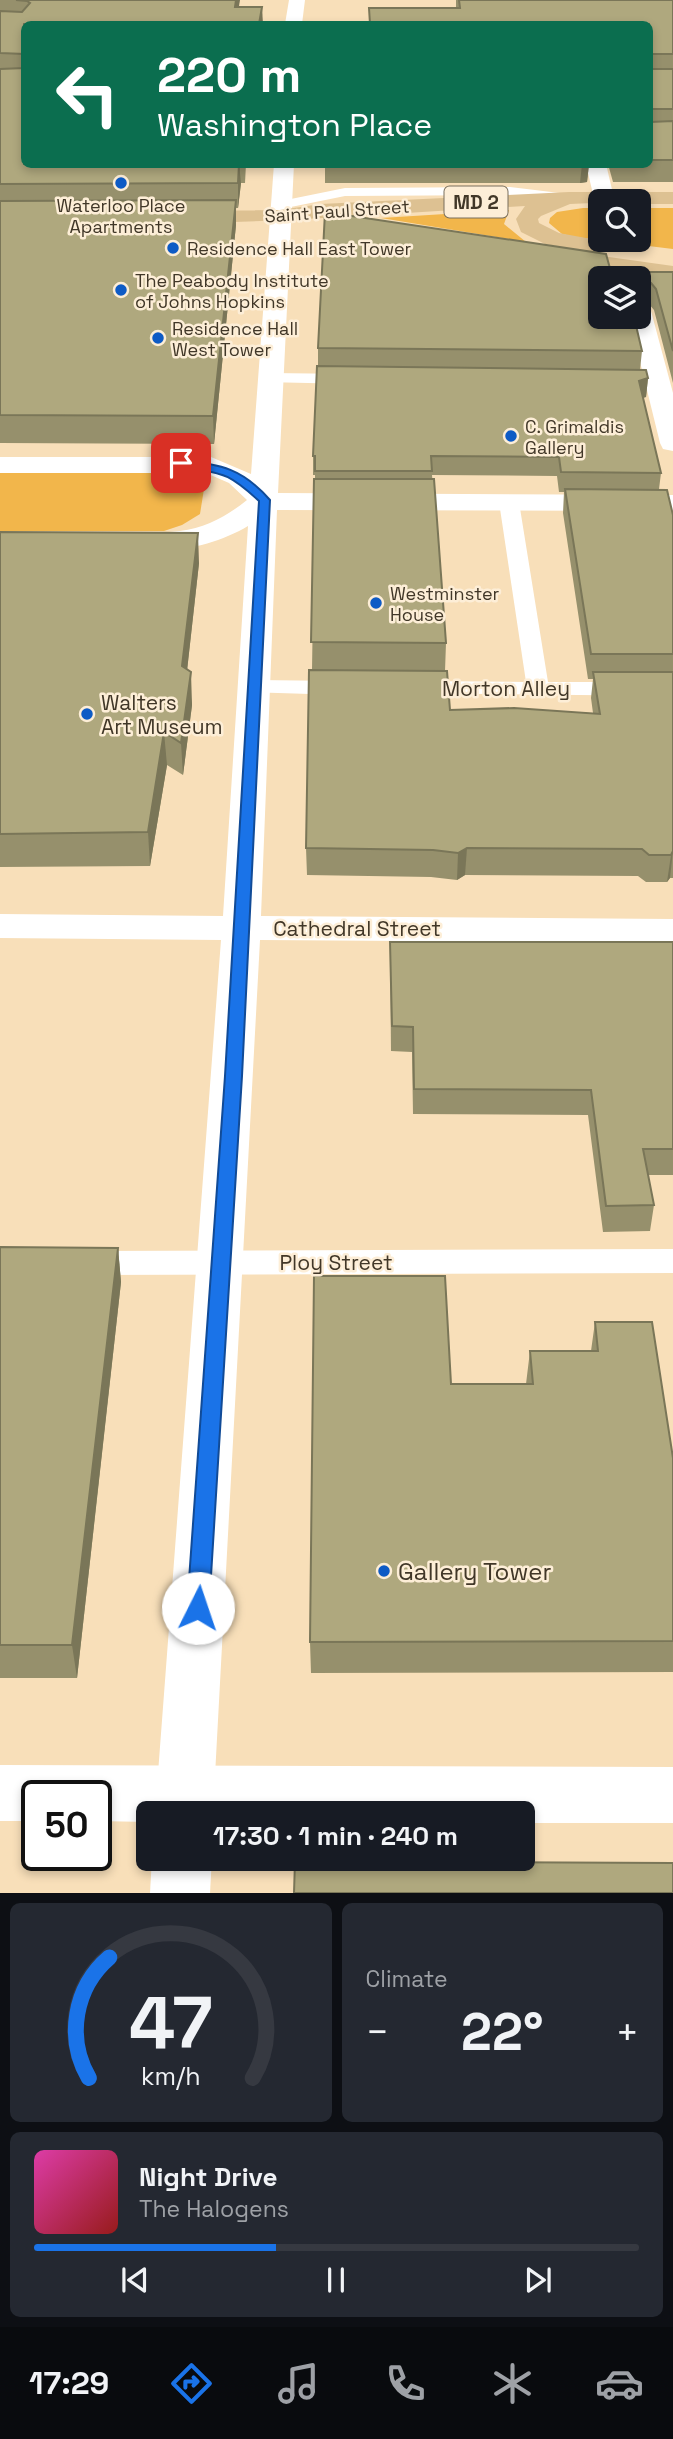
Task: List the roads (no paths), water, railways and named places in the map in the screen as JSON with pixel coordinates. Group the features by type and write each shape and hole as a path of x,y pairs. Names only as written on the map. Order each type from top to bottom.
{"main road":[{"path":"294,21 296,0"},
{"path":"185,1801 222,1262 284,168"},
{"path":"597,168 601,189"},
{"path":"569,198 533,211 527,219 529,227 552,239 673,255"},
{"name":"Saint Paul Street","path":"164,217 588,198"},
{"name":"Saint Paul Street","path":"651,198 673,198"},
{"path":"280,211 382,229"},
{"path":"532,253 595,266"},
{"path":"651,273 673,273"},
{"path":"641,329 647,381 673,443"},
{"path":"0,465 181,463 211,466 239,477 264,500 673,503"},
{"path":"116,541 188,541 204,537 244,518 264,500"},
{"name":"Cathedral Street","path":"0,926 673,931"},
{"path":"0,1793 136,1801"},
{"path":"368,1801 673,1796"},
{"path":"180,1893 181,1871"}],"lane":[{"path":"270,379 368,379"},
{"path":"509,502 538,689"},
{"path":"255,687 363,688"},
{"name":"Morton Alley","path":"390,688 673,689"},
{"name":"Ploy Street","path":"51,1263 673,1261"}],"place":[{"name":"Waterloo Place Apartments","path":"121,183"},
{"name":"Residence Hall East Tower","path":"173,248"},
{"name":"The Peabody Institute of Johns Hopkins","path":"121,290"},
{"name":"Residence Hall West Tower","path":"158,338"},
{"name":"C. Grimaldis Gallery","path":"511,436"},
{"name":"Westminster House","path":"376,603"},
{"name":"Walters Art Museum","path":"87,714"},
{"name":"Gallery Tower","path":"384,1571"}]}
